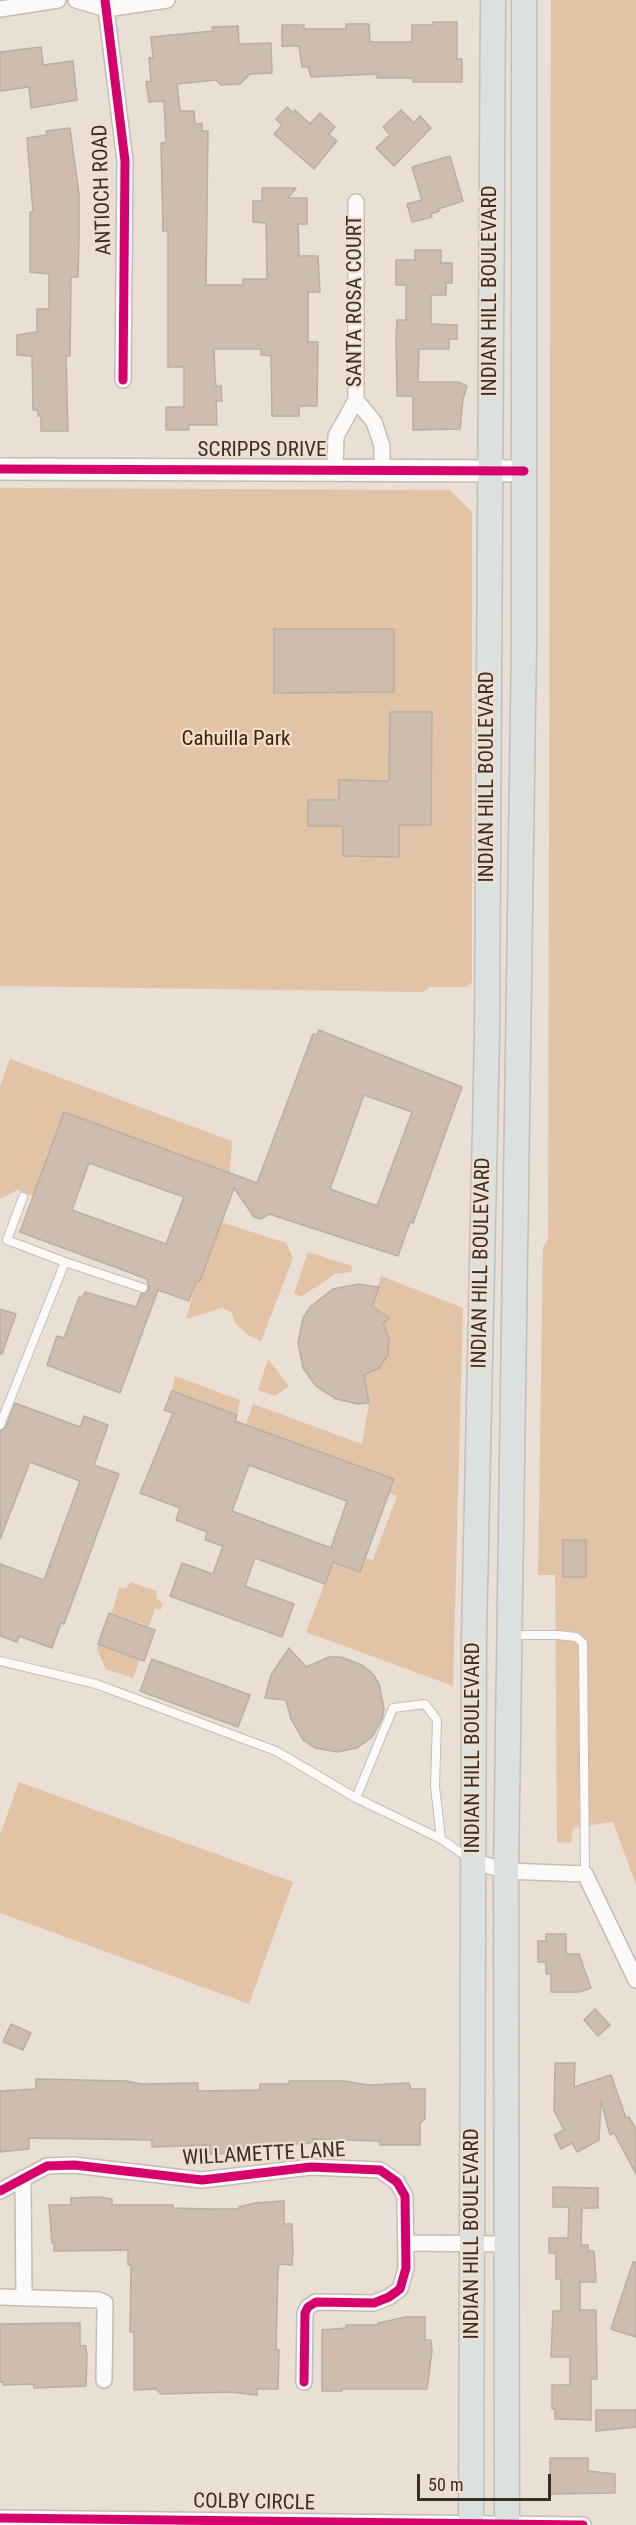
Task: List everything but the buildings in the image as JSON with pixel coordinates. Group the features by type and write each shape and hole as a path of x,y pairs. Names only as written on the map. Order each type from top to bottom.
{"main road":[{"name":"INDIAN HILL BOULEVARD","path":"471,2524 474,1636 488,1025 493,0"},
{"name":"INDIAN HILL BOULEVARD","path":"507,2524 506,1871 524,640 524,0"}],"street":[{"path":"0,9 58,0"},
{"path":"76,0 105,4 167,0"},
{"name":"ANTIOCH ROAD","path":"105,4 124,161 123,380"},
{"name":"SANTA ROSA COURT","path":"335,469 336,436 356,400 356,202"},
{"name":"SANTA ROSA COURT","path":"356,400 374,422 382,446 382,469"},
{"name":"SCRIPPS DRIVE","path":"0,469 524,471"},
{"path":"473,1861 506,1871 585,1874 636,1980"},
{"name":"WILLAMETTE LANE","path":"0,2191 47,2166 74,2165 202,2180 311,2167 343,2166 380,2170 397,2182 405,2196 406,2268 400,2289 388,2298 374,2302 316,2302 308,2307 305,2313 304,2382"},
{"path":"22,2178 24,2298"},
{"path":"407,2243 507,2244"},
{"path":"0,2297 99,2300 105,2303 104,2380"},
{"name":"COLBY CIRCLE","path":"0,2518 583,2525"}],"lane":[{"path":"23,1197 7,1240 143,1288"},
{"path":"0,1425 65,1262"},
{"path":"510,1635 558,1635 576,1637 583,1643 585,1874"},
{"path":"0,1661 96,1684 276,1751 356,1798 441,1839 473,1861"},
{"path":"356,1798 393,1708 425,1704 437,1720 435,1786 441,1839"}],"green space":[{"path":"551,0 636,0 636,1885 613,1822 573,1828 571,1843 557,1842 555,1575 538,1575 543,1247 548,1239"},
{"name":"Cahuilla Park","path":"0,488 450,490 472,512 472,982 467,987 430,987 423,992 0,986"},
{"path":"10,1059 232,1141 230,1173 64,1112 33,1196 17,1190 0,1199 0,1086"},
{"path":"221,1222 286,1243 293,1258 261,1341 248,1335 236,1324 231,1312 222,1308 186,1319 197,1280 200,1281"},
{"path":"308,1252 352,1266 351,1272 335,1274 301,1297 294,1293"},
{"path":"381,1276 463,1308 453,1686 306,1632 333,1562 360,1572 365,1558 373,1560 397,1496 389,1493 394,1479 246,1425 253,1404 362,1444 369,1403 363,1376 379,1368 388,1354 389,1338 383,1324 389,1318 372,1306"},
{"path":"268,1359 289,1386 275,1396 258,1390"},
{"path":"175,1376 240,1400 237,1415 172,1391"},
{"path":"130,1582 156,1591 157,1599 162,1603 161,1610 155,1608 149,1626 112,1613 119,1588 126,1588"},
{"path":"98,1644 140,1659 133,1678 106,1669 97,1650"},
{"path":"19,1782 293,1882 249,2004 0,1913 0,1835"}],"cycle path":[{"path":"105,0 125,161 123,380"},
{"path":"0,469 524,471"},
{"path":"0,2191 47,2166 74,2165 202,2180 311,2167 380,2170 397,2182 405,2196 406,2268 400,2289 389,2297 374,2303 316,2302 308,2307 305,2313 304,2382"},
{"path":"0,2518 583,2525"}]}
